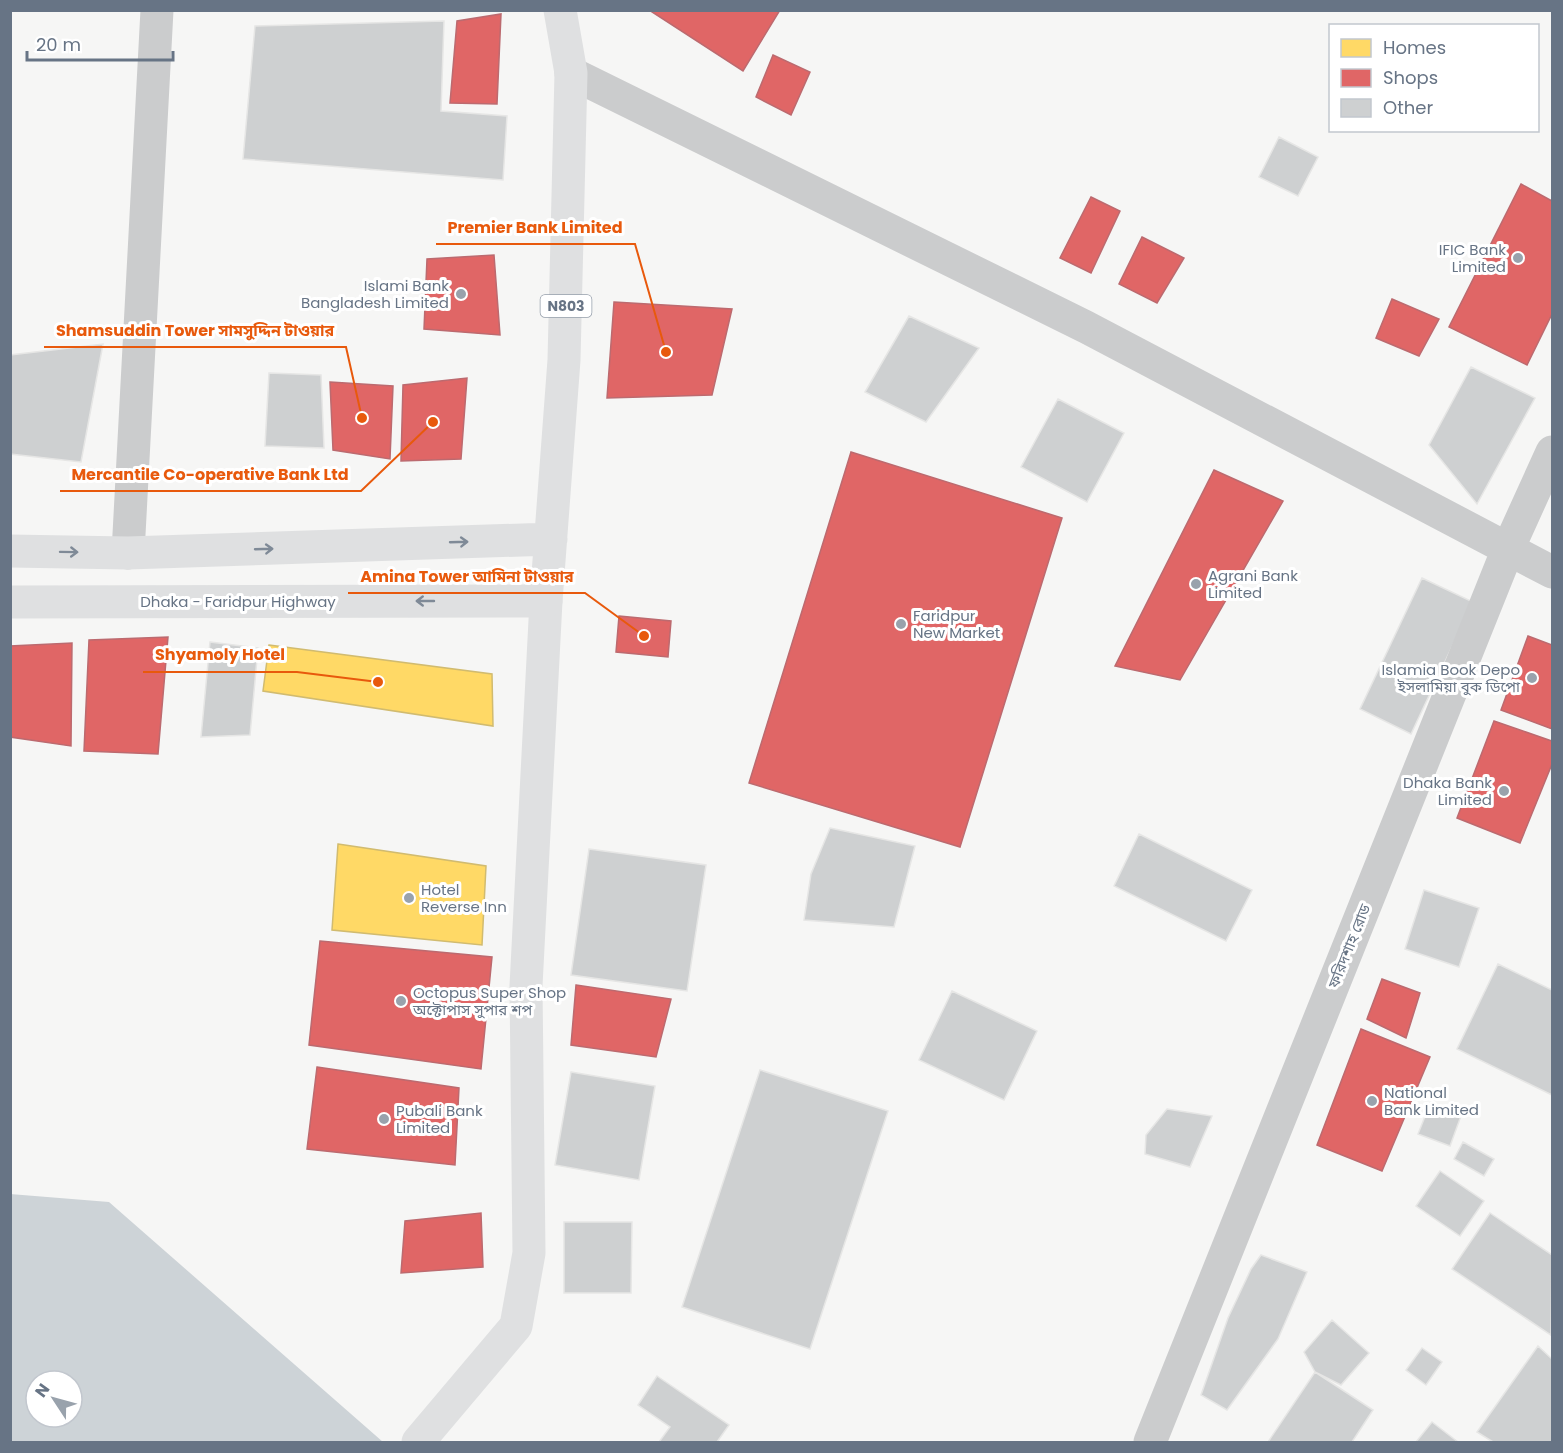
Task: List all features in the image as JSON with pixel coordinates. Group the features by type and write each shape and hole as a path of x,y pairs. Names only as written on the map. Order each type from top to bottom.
{"main road":[{"name":"N803","path":"546,601 564,360 571,73 560,10"},
{"path":"10,551 128,553 551,539"},
{"path":"418,1443 516,1326 529,1253 526,986 546,601"},
{"name":"Dhaka - Faridpur Highway","path":"10,602 546,601"}],"street":[{"path":"128,553 157,10"},
{"path":"571,73 1086,327 1552,572"},
{"name":"ফরিদশাহ রোড","path":"1150,1443 1508,549 1552,452"}],"shaded area":[{"path":"10,1194 109,1202 383,1442 11,1442"}],"building: Homes":[{"path":"269,645 492,674 493,726 263,691"},
{"name":"Hotel Reverse Inn","path":"338,844 486,866 482,945 332,930"}],"building: Shops":[{"path":"649,10 780,10 743,71"},
{"path":"501,14 497,104 450,103 457,21"},
{"path":"773,55 810,72 791,115 756,97"},
{"name":"IFIC Bank Limited","path":"1521,184 1552,201 1552,314 1527,365 1449,327"},
{"path":"1091,197 1120,211 1091,273 1060,258"},
{"path":"1142,237 1184,258 1157,303 1119,284"},
{"name":"Islami Bank Bangladesh Limited","path":"494,255 500,335 424,329 427,259"},
{"path":"1392,299 1439,319 1419,356 1376,338"},
{"path":"614,302 732,309 712,395 607,398"},
{"path":"467,378 461,459 401,461 403,385"},
{"path":"330,382 393,386 390,459 333,450"},
{"path":"851,452 1062,518 960,847 749,783"},
{"name":"Agrani Bank Limited","path":"1214,470 1283,501 1180,680 1115,666"},
{"path":"619,616 671,621 668,657 616,652"},
{"name":"Islamia Book Depo ইসলামিয়া বুক ডিপো","path":"1528,636 1552,645 1552,729 1501,710"},
{"path":"168,637 158,754 84,751 89,640"},
{"path":"72,643 71,746 10,737 10,646"},
{"name":"Dhaka Bank Limited","path":"1494,721 1552,741 1552,764 1520,843 1457,818"},
{"name":"Octopus Super Shop অক্টোপাস সুপার শপ","path":"320,941 492,957 481,1069 309,1045"},
{"path":"1382,979 1420,993 1406,1038 1367,1019"},
{"path":"576,985 671,999 656,1057 571,1045"},
{"name":"National Bank Limited","path":"1361,1029 1430,1057 1382,1171 1317,1145"},
{"name":"Pubali Bank Limited","path":"317,1067 459,1088 455,1165 307,1149"},
{"path":"481,1213 483,1267 401,1273 405,1221"}],"building: Other":[{"path":"444,21 441,111 507,116 503,180 243,159 255,26"},
{"path":"1279,137 1318,157 1298,196 1259,177"},
{"path":"909,316 979,348 926,422 865,392"},
{"path":"103,344 81,462 10,454 10,355"},
{"path":"1471,367 1535,398 1477,504 1429,445"},
{"path":"269,373 321,375 324,448 265,446"},
{"path":"1058,399 1124,433 1087,502 1021,467"},
{"path":"1422,578 1473,602 1411,734 1360,709"},
{"path":"210,642 258,648 250,735 201,737"},
{"path":"830,828 915,846 894,927 804,920 811,874"},
{"path":"1139,834 1252,890 1226,941 1114,886"},
{"path":"589,849 706,865 687,991 571,975"},
{"path":"1424,890 1479,908 1459,967 1405,949"},
{"path":"1498,964 1552,990 1552,1095 1457,1049"},
{"path":"952,991 1037,1031 1004,1100 919,1060"},
{"path":"760,1070 888,1111 810,1349 682,1307"},
{"path":"571,1072 655,1086 639,1180 555,1165"},
{"path":"1430,1104 1461,1116 1450,1146 1418,1134"},
{"path":"1167,1109 1212,1116 1190,1167 1145,1154 1146,1135"},
{"path":"1463,1142 1494,1159 1484,1176 1454,1159"},
{"path":"1440,1171 1484,1201 1460,1236 1416,1206"},
{"path":"1490,1213 1552,1255 1551,1335 1452,1269"},
{"path":"564,1222 632,1222 631,1293 564,1293"},
{"path":"1261,1255 1307,1272 1278,1339 1227,1410 1201,1395 1228,1318 1251,1269"},
{"path":"1332,1320 1369,1353 1341,1385 1315,1372 1304,1352"},
{"path":"1538,1346 1552,1359 1552,1442 1493,1442 1477,1432"},
{"path":"1422,1348 1442,1362 1426,1385 1406,1370"},
{"path":"1315,1372 1373,1410 1352,1442 1268,1442"},
{"path":"657,1376 729,1425 717,1442 659,1442 670,1427 638,1405"},
{"path":"1432,1422 1458,1442 1416,1442"}],"place":[{"name":"IFIC Bank Limited","path":"1518,258"},
{"name":"Islami Bank Bangladesh Limited","path":"461,294"},
{"name":"Premier Bank Limited","path":"666,352"},
{"name":"Shamsuddin Tower সামসুদ্দিন টাওয়ার","path":"362,418"},
{"name":"Mercantile Co-operative Bank Ltd","path":"433,422"},
{"name":"Agrani Bank Limited","path":"1196,584"},
{"name":"Faridpur New Market","path":"901,624"},
{"name":"Amina Tower আমিনা টাওয়ার","path":"644,636"},
{"name":"Islamia Book Depo ইসলামিয়া বুক ডিপো","path":"1532,678"},
{"name":"Shyamoly Hotel","path":"378,682"},
{"name":"Dhaka Bank Limited","path":"1504,791"},
{"name":"Hotel Reverse Inn","path":"409,898"},
{"name":"Octopus Super Shop অক্টোপাস সুপার শপ","path":"401,1001"},
{"name":"National Bank Limited","path":"1372,1101"},
{"name":"Pubali Bank Limited","path":"384,1119"}]}
